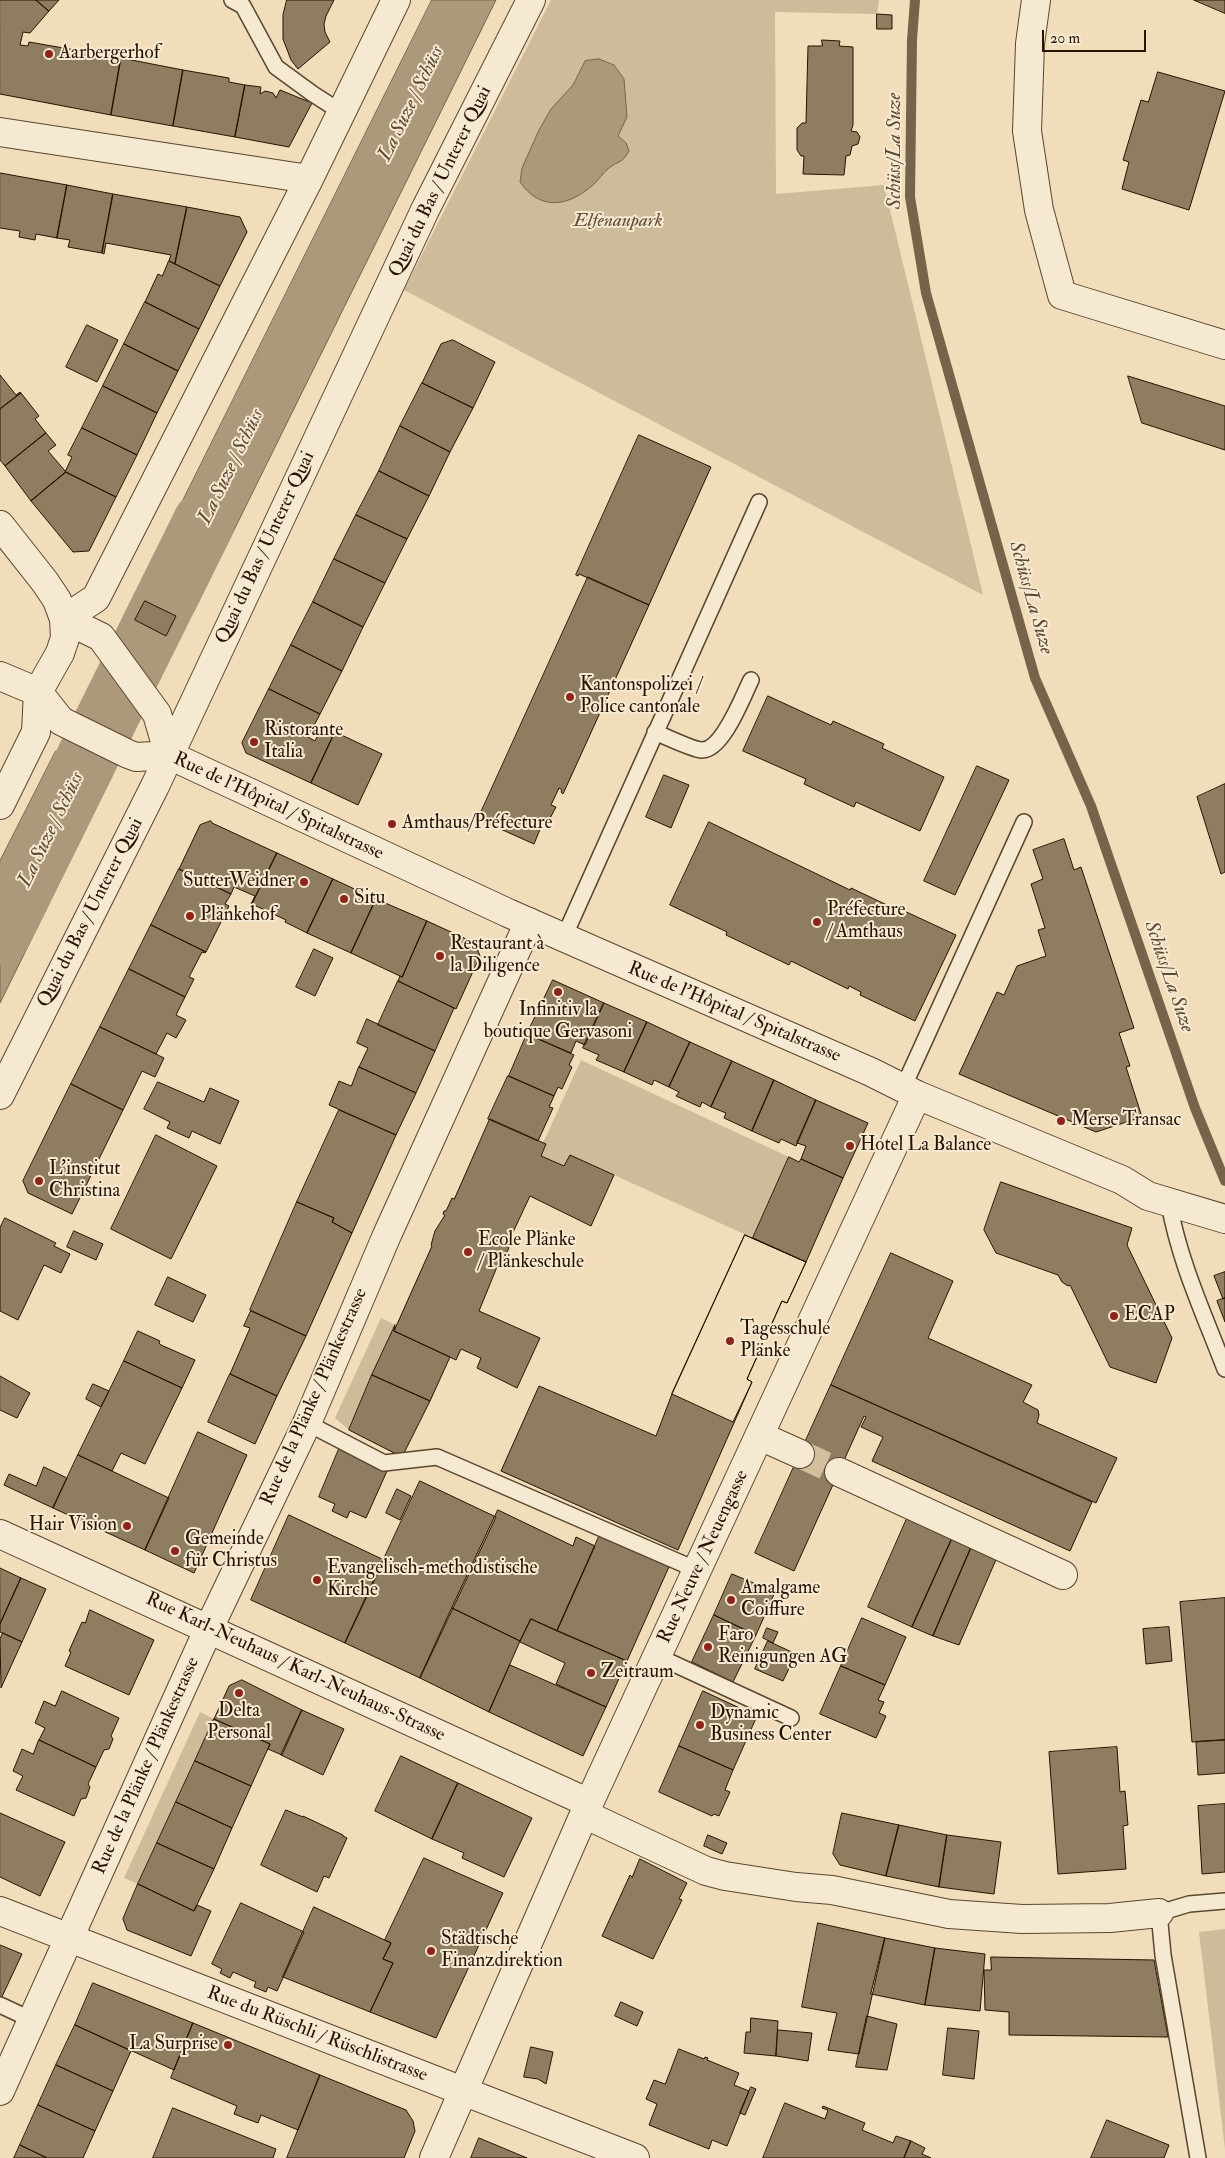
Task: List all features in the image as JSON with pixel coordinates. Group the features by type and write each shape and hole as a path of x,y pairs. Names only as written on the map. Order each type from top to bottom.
{"street":[{"path":"64,619 96,598 309,179 396,0"},
{"name":"Quai du Bas / Unterer Quai","path":"0,1095 169,755 425,210 531,0"},
{"path":"1036,0 1030,44 1027,131 1039,210 1062,295 1225,345"},
{"path":"0,132 309,179"},
{"path":"0,525 57,600 64,619 65,638 60,653 38,692 36,732 0,805"},
{"path":"64,619 101,637 157,714 169,755"},
{"name":"Rue de l'Hôpital / Spitalstrasse","path":"0,676 38,692 66,725 128,754 136,757 169,755 529,922 910,1092 1122,1180 1148,1196 1212,1215"},
{"name":"Rue de la Plänke / Plänkestrasse","path":"0,2091 209,1628 307,1423 387,1235 529,922"},
{"name":"Rue Neuve / Neuengasse","path":"434,2158 587,1809 760,1436 910,1092"},
{"path":"760,1436 800,1454"},
{"path":"839,1472 1063,1575"},
{"name":"Rue Karl-Neuhaus / Karl-Neuhaus-Strasse","path":"0,1534 209,1628 587,1809 706,1872 796,1887 832,1890 949,1914 1032,1919 1110,1918 1159,1913"},
{"name":"Rue du Rüschli / Rüschlistrasse","path":"0,1911 635,2158"}],"lane":[{"path":"232,0 243,6 276,67 341,112"},
{"path":"564,937 759,502"},
{"path":"655,732 702,750 715,746 752,680"},
{"path":"910,1092 1024,822"},
{"path":"1169,1203 1183,1262 1225,1369"},
{"path":"307,1423 384,1462 437,1457 698,1570"},
{"path":"657,1656 791,1718"},
{"name":"Rue Karl-Neuhaus / Karl-Neuhaus-Strasse","path":"1159,1913 1189,1904 1225,1901"},
{"path":"1159,1913 1162,1955 1198,2158"},
{"path":"0,2005 32,2020"}],"green space":[{"name":"Elfenaupark","path":"551,0 879,0 877,14 775,12 776,194 884,185 983,595 404,290"},
{"path":"581,1060 789,1157 753,1238 570,1155 564,1166 541,1156 546,1145 543,1143"},
{"path":"381,1318 395,1325 349,1430 335,1418"},
{"path":"200,1712 214,1719 138,1884 124,1878"},
{"path":"1225,1929 1225,2149 1199,1932"}],"water":[{"path":"432,0 496,0 193,613 140,587"},
{"path":"599,59 614,65 624,79 627,117 618,136 626,143 629,151 622,160 607,170 593,185 574,198 555,203 536,198 520,182 522,168 539,130 551,109 573,85 585,61"},
{"path":"56,751 112,776 0,1003 0,861"}],"pier":[{"path":"137,585 195,614 192,615 138,589"},
{"path":"57,749 113,774 114,777 54,750"}],"building":[{"name":"Aarbergerhof","path":"0,0 36,0 49,11 30,33 23,32 20,45 28,46 29,42 121,58 111,115 0,94"},
{"path":"36,0 59,0 49,11"},
{"path":"287,0 334,0 324,24 325,32 330,42 298,69 291,60 283,39 283,15"},
{"path":"1194,0 1225,0 1225,13"},
{"path":"877,14 892,15 892,29 877,29"},
{"path":"822,40 840,41 839,46 853,47 853,125 851,131 857,132 860,137 858,144 852,146 850,155 846,156 844,175 803,174 804,156 801,156 797,150 797,128 802,123 806,123 808,46 822,46"},
{"path":"121,58 183,70 173,126 111,115"},
{"path":"183,70 229,78 229,82 245,85 235,137 173,126"},
{"path":"1158,72 1225,91 1189,210 1122,189 1129,162 1123,160 1141,100 1148,102"},
{"path":"245,85 261,87 260,94 265,91 273,93 276,98 280,90 312,103 289,147 235,137"},
{"path":"0,173 67,185 57,238 36,234 35,240 19,237 20,231 0,228"},
{"path":"67,185 113,194 102,253 68,247 70,240 57,238"},
{"path":"113,194 187,207 175,264 169,261 171,255 106,243 104,254 102,253"},
{"path":"187,207 240,217 247,232 220,286 175,264"},
{"path":"169,261 220,286 199,329 145,302 158,274 162,276"},
{"path":"145,302 199,329 178,371 124,344"},
{"path":"87,325 118,340 97,382 66,367"},
{"path":"453,340 495,362 473,408 422,383 441,344"},
{"path":"124,344 178,371 157,413 103,386"},
{"path":"0,375 16,395 21,393 0,409"},
{"path":"1128,376 1225,406 1225,450 1142,423"},
{"path":"422,383 473,408 450,452 400,426"},
{"path":"103,386 157,413 137,455 82,428"},
{"path":"21,393 39,416 35,419 46,433 5,466 0,460 0,409"},
{"path":"400,426 450,452 429,496 379,471"},
{"path":"82,428 137,455 116,497 65,472 72,457 68,455"},
{"path":"46,433 56,445 48,451 66,472 31,501 5,466"},
{"path":"639,435 711,467 649,605 579,574 578,576 576,575"},
{"path":"379,471 429,496 407,539 356,515"},
{"path":"66,472 116,497 89,551 73,552 31,501"},
{"path":"356,515 407,539 385,583 334,559"},
{"path":"334,559 385,583 363,627 313,602"},
{"name":"Kantonspolizei / Police cantonale","path":"588,577 649,605 563,794 559,788 551,805 556,807 547,824 543,822 534,844 478,819"},
{"path":"145,601 176,616 166,636 135,620"},
{"path":"313,602 363,627 342,671 291,645"},
{"path":"291,645 342,671 320,714 269,689"},
{"path":"269,689 320,714 308,737 315,741 320,731 325,727 335,732 311,783 246,753 242,743"},
{"path":"768,696 831,725 833,721 884,744 882,748 944,777 920,831 856,802 854,807 804,784 806,779 743,751"},
{"path":"335,732 382,754 358,805 311,783"},
{"path":"977,766 1009,780 955,895 924,881"},
{"path":"664,775 689,785 671,828 646,817"},
{"path":"1225,784 1225,872 1221,874 1197,797"},
{"path":"211,821 277,853 252,904 255,896 234,887 231,894 179,869 200,825"},
{"name":"Préfecture / Amthaus","path":"709,822 850,890 851,888 887,905 886,907 898,912 900,909 956,935 915,1021 860,995 861,992 849,986 848,989 791,961 789,965 726,935 727,932 670,905"},
{"path":"1064,839 1074,870 1081,867 1134,1028 1119,1033 1130,1066 1126,1067 1142,1117 1096,1132 959,1074 997,992 1004,995 1017,966 1046,956 1038,930 1045,928 1031,884 1043,879 1033,850"},
{"path":"277,853 333,879 307,933 285,922 286,920 252,904"},
{"name":"Plänkehof","path":"179,869 231,894 225,904 229,906 206,952 151,925"},
{"path":"333,879 376,899 351,953 307,933"},
{"path":"376,899 427,921 402,977 351,953"},
{"path":"427,921 475,943 480,956 456,1009 398,981 400,976 402,977"},
{"path":"151,925 206,952 202,952 189,977 194,979 185,997 129,969"},
{"path":"314,949 333,958 315,996 296,987"},
{"path":"129,969 185,997 176,1015 186,1020 176,1038 167,1033 156,1054 100,1027"},
{"path":"553,980 604,1003 585,1045 576,1041 571,1053 527,1034"},
{"path":"398,981 454,1008 435,1051 378,1025"},
{"path":"604,1003 647,1022 624,1072 596,1060 599,1055 583,1048"},
{"path":"367,1019 435,1051 416,1093 359,1067 368,1048 357,1043"},
{"path":"647,1022 690,1042 669,1087 654,1080 652,1085 624,1072"},
{"path":"100,1027 164,1058 155,1077 142,1071 123,1110 71,1084"},
{"path":"527,1034 574,1055 569,1065 572,1067 562,1089 558,1087 554,1096 509,1076"},
{"path":"690,1042 732,1061 711,1107 702,1102 700,1107 676,1096 679,1092 669,1087"},
{"path":"732,1061 774,1080 752,1131 724,1118 726,1113 711,1107"},
{"path":"359,1067 416,1093 396,1135 329,1105 339,1081 351,1086"},
{"path":"508,1076 554,1096 549,1107 553,1108 538,1141 488,1119"},
{"path":"774,1080 816,1100 796,1146 781,1139 779,1143 752,1131"},
{"path":"158,1082 204,1102 210,1088 239,1101 220,1144 192,1131 189,1138 167,1128 170,1122 144,1109"},
{"path":"71,1084 123,1110 72,1214 28,1193 23,1181"},
{"path":"816,1100 868,1123 843,1178 801,1159 806,1146 797,1143"},
{"path":"339,1110 396,1135 352,1233 332,1222 334,1218 297,1202"},
{"name":"Ecole Plänke / Plänkeschule","path":"490,1119 546,1144 541,1156 564,1166 570,1155 614,1175 591,1226 530,1196 507,1245 509,1248 505,1256 501,1262 498,1260 499,1262 479,1311 540,1338 517,1388 477,1368 481,1358 461,1349 456,1360 394,1331 432,1246 435,1231 445,1215 443,1214 444,1211 446,1211 452,1198 454,1199"},
{"path":"156,1135 217,1166 171,1259 111,1229"},
{"path":"789,1157 799,1162 801,1159 843,1178 806,1262 753,1238"},
{"path":"1001,1182 1132,1228 1127,1245 1172,1338 1156,1383 1110,1367 1070,1285 1068,1286 1062,1282 1058,1275 996,1253 984,1230"},
{"path":"297,1202 334,1218 332,1222 352,1233 306,1336 250,1310"},
{"path":"5,1218 56,1243 54,1246 70,1254 61,1273 44,1265 18,1320 0,1311 0,1228"},
{"path":"74,1231 103,1244 96,1260 67,1247"},
{"path":"745,1235 806,1262 787,1303 782,1301 747,1379 752,1382 678,1550 501,1471 539,1386 656,1436 672,1394"},
{"name":"Tagesschule Plänke","path":"745,1235 806,1262 787,1303 782,1301 747,1379 752,1382 733,1422 672,1394"},
{"path":"891,1253 953,1281 928,1338 1032,1385 1023,1402 1038,1410 1037,1423 1117,1458 1096,1503 831,1385"},
{"path":"1225,1272 1225,1298 1223,1299 1214,1276"},
{"path":"168,1277 206,1295 193,1322 155,1305"},
{"path":"1225,1298 1225,1322 1217,1301"},
{"path":"251,1311 306,1336 277,1396 230,1374 250,1328 244,1326"},
{"path":"395,1325 394,1331 450,1357 430,1401 372,1375"},
{"path":"138,1331 160,1341 161,1345 195,1360 182,1388 124,1361"},
{"path":"124,1361 182,1388 145,1464 121,1453 112,1471 78,1455"},
{"path":"230,1374 277,1396 255,1444 208,1422"},
{"path":"372,1375 430,1401 402,1457 349,1430"},
{"path":"0,1376 30,1393 17,1418 0,1410"},
{"path":"93,1384 109,1391 101,1407 86,1399"},
{"path":"831,1385 1092,1502 1070,1551 872,1461 883,1437 861,1427 866,1417 864,1416 794,1571 755,1553"},
{"path":"198,1432 247,1455 194,1573 145,1550"},
{"path":"339,1449 387,1471 366,1518 350,1511 347,1518 332,1511 335,1504 319,1497"},
{"path":"78,1455 169,1498 145,1550 53,1508"},
{"path":"44,1467 67,1478 53,1508 4,1485 9,1474 36,1486"},
{"path":"420,1481 496,1517 420,1678 345,1643"},
{"path":"397,1489 411,1496 400,1520 386,1513"},
{"path":"498,1510 573,1546 576,1537 595,1546 557,1631 531,1619 520,1641 452,1608"},
{"path":"909,1514 954,1534 912,1627 868,1607"},
{"name":"Evangelisch-methodistische Kirche","path":"289,1515 384,1560 345,1643 251,1600"},
{"path":"602,1530 672,1560 627,1661 557,1631"},
{"path":"954,1534 973,1543 933,1636 912,1627"},
{"path":"973,1543 998,1555 959,1645 933,1636"},
{"path":"0,1568 21,1578 0,1624"},
{"path":"732,1574 775,1592 756,1635 714,1615"},
{"path":"21,1578 46,1589 22,1642 0,1632 0,1624"},
{"path":"1225,1598 1225,1740 1192,1742 1180,1602"},
{"path":"452,1608 520,1641 489,1712 420,1678"},
{"path":"90,1610 154,1640 129,1695 65,1666 71,1652 69,1651 82,1622 85,1623"},
{"path":"714,1615 756,1635 733,1682 692,1662"},
{"path":"862,1618 906,1637 885,1685 841,1666"},
{"name":"Zeitraum","path":"531,1619 627,1661 606,1707 556,1684 565,1663 520,1642"},
{"path":"1169,1627 1172,1661 1146,1664 1143,1629"},
{"path":"767,1628 778,1632 773,1643 763,1638"},
{"path":"3,1633 22,1642 1,1688 0,1639"},
{"path":"768,1641 796,1654 783,1681 755,1669"},
{"path":"510,1665 606,1707 583,1756 489,1712"},
{"path":"841,1666 885,1685 878,1700 884,1702 879,1713 886,1716 876,1738 820,1714"},
{"path":"242,1680 302,1710 282,1755 268,1749 270,1744 214,1719 229,1686"},
{"path":"62,1691 119,1718 111,1736 113,1739 109,1749 104,1750 96,1767 39,1740 45,1728 35,1723 44,1701 55,1706"},
{"path":"703,1691 757,1716 733,1770 679,1746"},
{"path":"302,1710 344,1729 323,1775 281,1755"},
{"path":"214,1719 270,1744 251,1786 195,1761"},
{"path":"39,1740 96,1767 88,1784 90,1787 86,1798 81,1799 74,1816 16,1790 23,1776 13,1771 22,1749 33,1754"},
{"path":"1225,1740 1225,1773 1198,1775 1196,1742"},
{"path":"679,1746 733,1770 725,1790 730,1792 719,1816 714,1814 712,1816 659,1792"},
{"path":"1117,1747 1120,1792 1125,1791 1128,1825 1123,1826 1126,1869 1058,1874 1049,1752"},
{"path":"401,1756 458,1783 432,1839 375,1811"},
{"path":"195,1761 251,1786 232,1828 176,1802"},
{"path":"458,1783 532,1818 504,1877 462,1858 464,1853 432,1839"},
{"path":"176,1802 232,1828 214,1869 157,1843"},
{"path":"1225,1804 1225,1872 1202,1874 1198,1806"},
{"path":"286,1810 303,1816 347,1838 329,1878 324,1876 317,1892 261,1865"},
{"path":"0,1813 65,1842 40,1896 0,1877"},
{"path":"842,1813 899,1825 886,1876 840,1865 833,1854"},
{"path":"899,1825 947,1835 939,1887 886,1876"},
{"path":"708,1835 727,1843 722,1854 704,1846"},
{"path":"947,1835 1001,1842 994,1894 939,1887"},
{"path":"157,1843 214,1869 194,1911 138,1884"},
{"name":"Städtische Finanzdirektion","path":"424,1858 503,1893 436,2038 370,2012 393,1963 383,1959 391,1943 385,1940"},
{"path":"640,1859 687,1883 679,1899 682,1900 653,1959 602,1936 630,1875 632,1877"},
{"path":"138,1884 194,1911 197,1905 211,1911 191,1956 127,1930 123,1919"},
{"path":"241,1903 304,1932 277,1991 268,1987 266,1992 254,1987 256,1982 233,1972 230,1978 220,1973 222,1969 212,1964"},
{"path":"314,1907 391,1943 383,1959 393,1963 370,2012 283,1977"},
{"path":"818,1923 885,1938 859,2054 828,2050 837,2013 802,2007"},
{"path":"885,1938 935,1948 925,2005 871,1994"},
{"path":"0,1945 22,1954 0,2001"},
{"path":"935,1948 985,1954 980,2011 925,2005"},
{"path":"991,1957 1154,1960 1168,2037 1009,2035 1009,2012 985,2010 984,1970 991,1970"},
{"path":"93,1983 193,2023 174,2070 75,2025"},
{"path":"621,2002 643,2012 637,2026 615,2016"},
{"path":"867,2016 897,2024 887,2070 856,2067"},
{"path":"751,2018 778,2021 776,2056 744,2053 746,2032 750,2032"},
{"path":"193,2023 320,2075 298,2130 261,2115 258,2123 234,2114 237,2106 171,2078"},
{"path":"75,2025 131,2051 113,2091 56,2065"},
{"path":"948,2028 979,2031 974,2079 943,2075"},
{"path":"778,2030 812,2033 808,2061 776,2056"},
{"path":"531,2047 553,2052 546,2084 538,2079 524,2077"},
{"path":"679,2049 704,2059 705,2057 708,2058 707,2060 739,2073 734,2085 749,2091 727,2146 712,2140 709,2149 649,2125 657,2104 646,2099 654,2080 665,2084"},
{"path":"56,2065 113,2091 95,2131 38,2105"},
{"path":"320,2075 406,2110 413,2121 415,2131 404,2158 287,2158"},
{"path":"751,2087 756,2089 745,2115 740,2113"},
{"path":"785,2103 825,2119 828,2110 822,2108 823,2106 865,2123 862,2130 893,2143 896,2136 911,2141 904,2158 763,2158"},
{"path":"38,2105 95,2131 83,2158 47,2158 20,2145"},
{"path":"173,2108 276,2149 273,2158 153,2158"},
{"path":"1107,2120 1169,2145 1164,2158 1091,2158"},
{"path":"479,2138 527,2158 471,2158"},
{"path":"911,2141 925,2148 922,2154 931,2158 904,2158"},
{"path":"20,2145 47,2158 14,2158"}],"waterway":[{"name":"Schüss/La Suze","path":"915,0 912,40 910,197 926,293 1035,678 1091,806 1195,1108 1225,1181"},
{"name":"La Suze / Schüss","path":"0,934 204,522"}],"tunnel":[{"path":"800,1454 839,1472"}],"place":[{"name":"Aarbergerhof","path":"49,54"},
{"name":"Kantonspolizei / Police cantonale","path":"570,697"},
{"name":"Ristorante Italia","path":"254,742"},
{"name":"Amthaus/Préfecture","path":"392,824"},
{"name":"SutterWeidner","path":"304,882"},
{"name":"Situ","path":"344,899"},
{"name":"Plänkehof","path":"190,916"},
{"name":"Préfecture / Amthaus","path":"817,922"},
{"name":"Restaurant à la Diligence","path":"440,956"},
{"name":"Infinitiv la boutique Gervasoni","path":"558,992"},
{"name":"Merse Transac","path":"1061,1121"},
{"name":"Hotel La Balance","path":"850,1146"},
{"name":"L'institut Christina","path":"39,1181"},
{"name":"Ecole Plänke / Plänkeschule","path":"468,1252"},
{"name":"ECAP","path":"1114,1316"},
{"name":"Tagesschule Plänke","path":"730,1341"},
{"name":"Hair Vision","path":"127,1526"},
{"name":"Gemeinde für Christus","path":"175,1551"},
{"name":"Evangelisch-methodistische Kirche","path":"317,1580"},
{"name":"Amalgame Coiffure","path":"731,1600"},
{"name":"Faro Reinigungen AG","path":"708,1647"},
{"name":"Zeitraum","path":"591,1673"},
{"name":"Delta Personal","path":"239,1693"},
{"name":"Dynamic Business Center","path":"700,1725"},
{"name":"Städtische Finanzdirektion","path":"431,1951"},
{"name":"La Surprise","path":"228,2045"}]}
